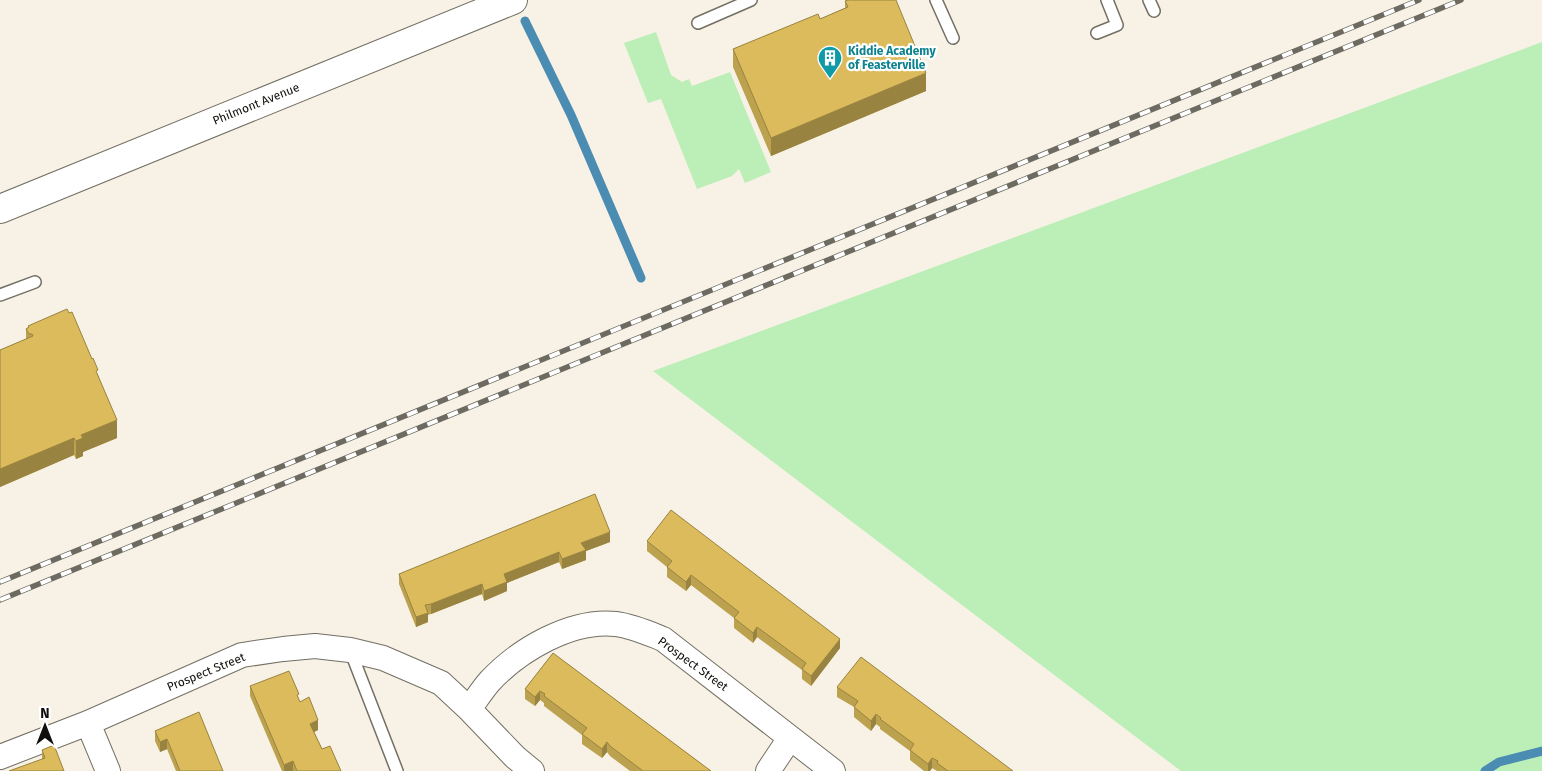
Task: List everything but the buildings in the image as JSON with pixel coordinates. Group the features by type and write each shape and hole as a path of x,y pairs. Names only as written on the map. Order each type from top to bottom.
{"main road":[{"name":"Philmont Avenue","path":"0,209 513,0"}],"street":[{"name":"Prospect Street","path":"469,709 490,681 534,646 554,635 575,628 596,624 616,624 663,639 833,771"},
{"name":"Prospect Street","path":"0,757 88,723 242,655 315,646 350,650 383,658 441,683 515,757 532,771"},
{"path":"88,723 108,771"},
{"path":"768,771 790,738"}],"lane":[{"path":"698,23 751,0"},
{"path":"936,0 953,38"},
{"path":"1097,33 1116,25 1106,0"},
{"path":"0,295 35,282"},
{"path":"350,650 397,771"}],"green space":[{"path":"656,32 671,75 682,82 689,79 692,86 730,72 771,172 745,183 739,169 732,176 697,189 661,99 648,103 624,43"},
{"path":"1542,42 1542,771 1181,771 653,371"}],"waterway":[{"path":"525,21 571,115 641,278"},
{"path":"1485,771 1499,762 1542,751"}],"railway":[{"path":"0,582 1419,0"},
{"path":"0,600 1461,0"}],"place":[{"name":"Kiddie Academy of Feasterville","path":"830,79"}]}
